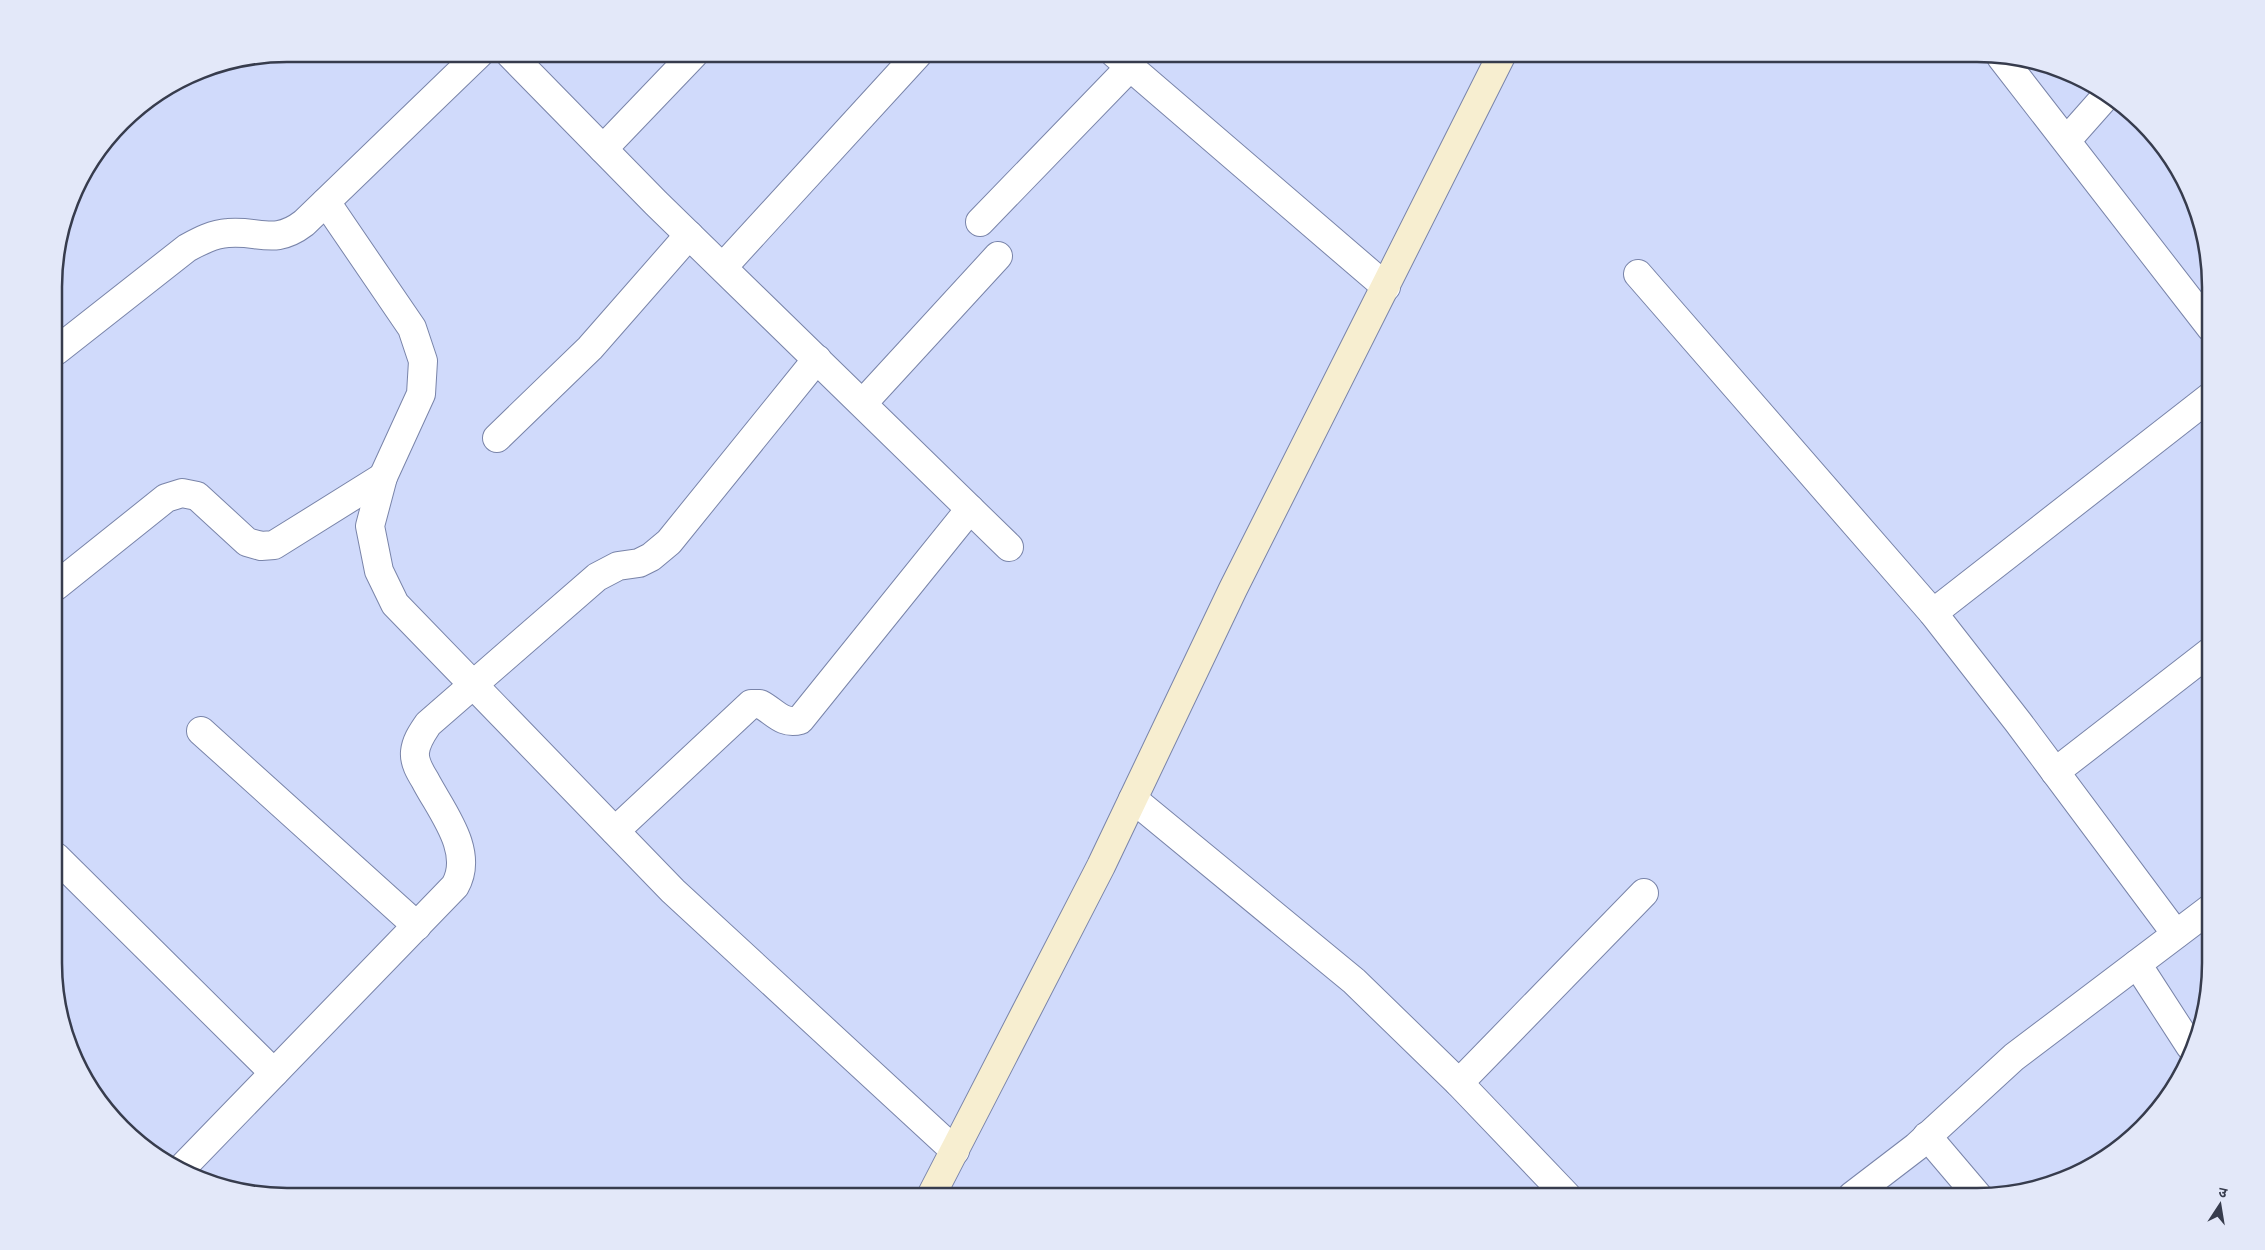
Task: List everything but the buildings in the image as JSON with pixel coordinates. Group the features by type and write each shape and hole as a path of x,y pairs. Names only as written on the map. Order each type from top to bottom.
{"street":[{"path":"62,346 193,245 205,238 228,233 278,236 291,232 326,202 471,62"},
{"path":"518,62 689,234 1009,547"},
{"path":"603,149 686,62"},
{"path":"723,267 911,62"},
{"path":"980,222 1121,62"},
{"path":"1123,62 1386,287"},
{"path":"935,1188 1133,799 1233,589 1498,62"},
{"path":"2007,64 2202,308"},
{"path":"2067,140 2103,100"},
{"path":"326,202 412,328 423,361 421,394 382,477 370,526 371,542 379,571 395,604 673,891 955,1150"},
{"path":"497,438 590,348 689,234"},
{"path":"863,403 998,256"},
{"path":"1638,274 1933,613 2176,934"},
{"path":"187,1163 456,886 462,874 462,856 455,835 417,766 415,753 418,738 428,724 474,686 597,577 618,566 639,563 651,557 669,542 817,359"},
{"path":"1933,613 2202,403"},
{"path":"62,581 166,498 182,493 197,496 247,542 267,546 274,545 382,477"},
{"path":"615,831 751,704 760,704 782,719 790,722 800,720 970,509"},
{"path":"2055,772 2202,658"},
{"path":"201,731 417,926"},
{"path":"1133,799 1354,981 1459,1083 1559,1188"},
{"path":"62,863 274,1073"},
{"path":"1459,1083 1644,893"},
{"path":"1862,1188 1928,1136 2014,1057 2202,915"},
{"path":"2137,964 2188,1043"},
{"path":"1928,1136 1971,1188"}]}
